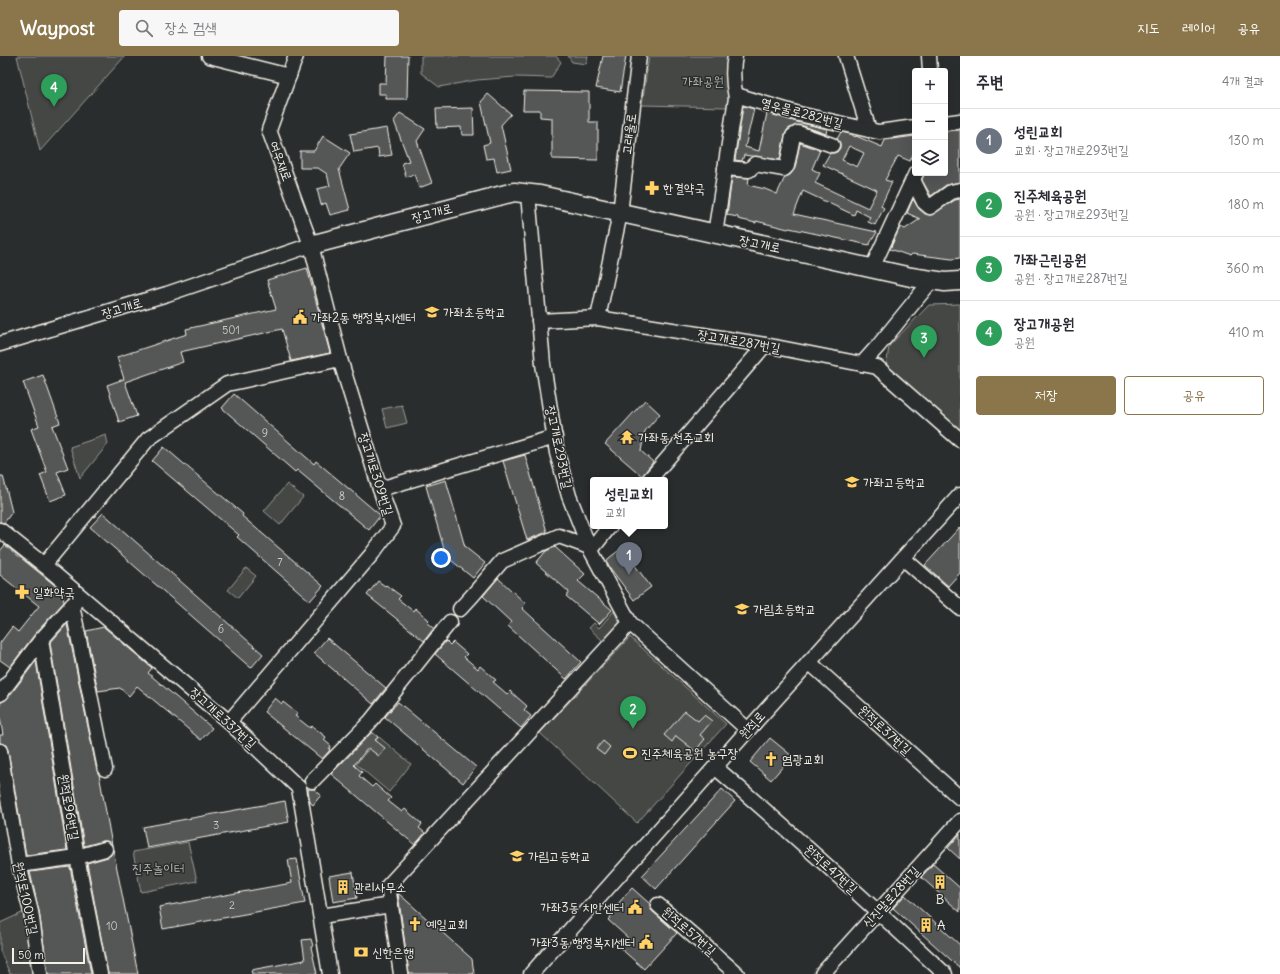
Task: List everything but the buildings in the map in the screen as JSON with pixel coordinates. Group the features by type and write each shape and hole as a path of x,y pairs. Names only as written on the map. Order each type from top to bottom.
{"main road":[{"name":"장고개로","path":"311,244 514,192 540,195 932,280 945,282 960,281"}],"street":[{"path":"209,56 289,76"},
{"name":"여우재로","path":"296,56 269,130 311,244"},
{"name":"고래울로","path":"620,213 639,56"},
{"path":"715,234 736,98 733,84 733,62 735,56"},
{"name":"열우물로282번길","path":"846,56 869,130"},
{"path":"929,56 930,68"},
{"name":"열우물로282번길","path":"736,95 799,114 879,132 912,127"},
{"path":"948,123 960,121"},
{"path":"725,168 749,170 755,164 784,169 787,166 793,136 798,133 832,145"},
{"path":"915,176 924,202 930,207 951,192 960,190"},
{"path":"872,268 915,176"},
{"name":"장고개로293번길","path":"528,194 543,364 557,453 569,496 590,548 630,623 748,730"},
{"path":"598,318 620,213"},
{"name":"장고개로","path":"0,344 166,294 311,244"},
{"name":"장고개로309번길","path":"229,722 372,554 393,526 340,359 311,244"},
{"path":"862,364 932,280"},
{"name":"장고개로287번길","path":"539,321 598,318 765,345 877,367 960,440"},
{"path":"652,477 765,345"},
{"path":"44,565 148,439 227,384 340,359"},
{"path":"380,489 555,437"},
{"name":"원적로","path":"530,974 960,495"},
{"path":"460,609 502,561 559,536 590,548 607,529"},
{"name":"장고개로337번길","path":"0,530 44,565 76,600 229,722 299,788 330,974"},
{"path":"903,558 960,608"},
{"path":"0,694 41,640 76,600"},
{"path":"76,600 105,770"},
{"path":"312,781 370,722 450,622"},
{"path":"402,974 388,886 630,623"},
{"name":"원적로96번길","path":"41,640 78,857 100,974"},
{"name":"원적로37번길","path":"809,662 960,798"},
{"name":"원적로100번길","path":"0,751 19,865 31,912 40,974"},
{"name":"원적로47번길","path":"715,767 770,814 945,974"},
{"name":"신진말로28번길","path":"822,974 960,821"},
{"path":"19,865 78,857 105,849"},
{"path":"321,916 391,905"},
{"name":"원적로57번길","path":"658,905 737,974"}],"green space":[{"path":"17,56 125,56 40,151"},
{"path":"421,56 556,56 561,62 551,78 515,77 477,80 439,87 421,73"},
{"path":"568,56 588,56 586,64 572,62"},
{"name":"가좌공원","path":"649,56 735,56 727,107 642,105"},
{"path":"960,304 960,434 886,369 889,346 929,305"},
{"path":"402,405 407,423 387,428 382,409"},
{"path":"106,435 108,444 80,478 70,447"},
{"path":"287,484 303,497 280,525 264,511"},
{"path":"246,568 256,576 238,598 228,590"},
{"path":"614,611 620,624 604,642 589,628 594,623 599,628"},
{"path":"630,637 726,724 637,823 540,733"},
{"path":"379,737 411,764 389,792 356,764"},
{"name":"진주놀이터","path":"188,842 197,881 141,892 133,852"},
{"path":"24,912 34,974 10,974 0,951 0,923"}],"place":[{"name":"장고개공원","path":"54,107"},
{"name":"한결약국","path":"652,188"},
{"name":"가좌초등학교","path":"432,312"},
{"name":"가좌2동 행정복지센터","path":"300,317"},
{"name":"가좌근린공원","path":"924,358"},
{"name":"가좌동 천주교회","path":"627,437"},
{"name":"가좌고등학교","path":"852,482"},
{"name":"성린교회","path":"629,575"},
{"name":"일화약국","path":"22,592"},
{"name":"가림초등학교","path":"742,609"},
{"name":"진주체육공원","path":"633,729"},
{"name":"진주체육공원 농구장","path":"630,753"},
{"name":"염광교회","path":"771,759"},
{"name":"가림고등학교","path":"517,856"},
{"name":"B","path":"940,882"},
{"name":"관리사무소","path":"343,887"},
{"name":"가좌3동 치안센터","path":"635,907"},
{"name":"예일교회","path":"415,924"},
{"name":"A","path":"926,925"},
{"name":"가좌3동 행정복지센터","path":"646,942"},
{"name":"신한은행","path":"361,952"}]}
